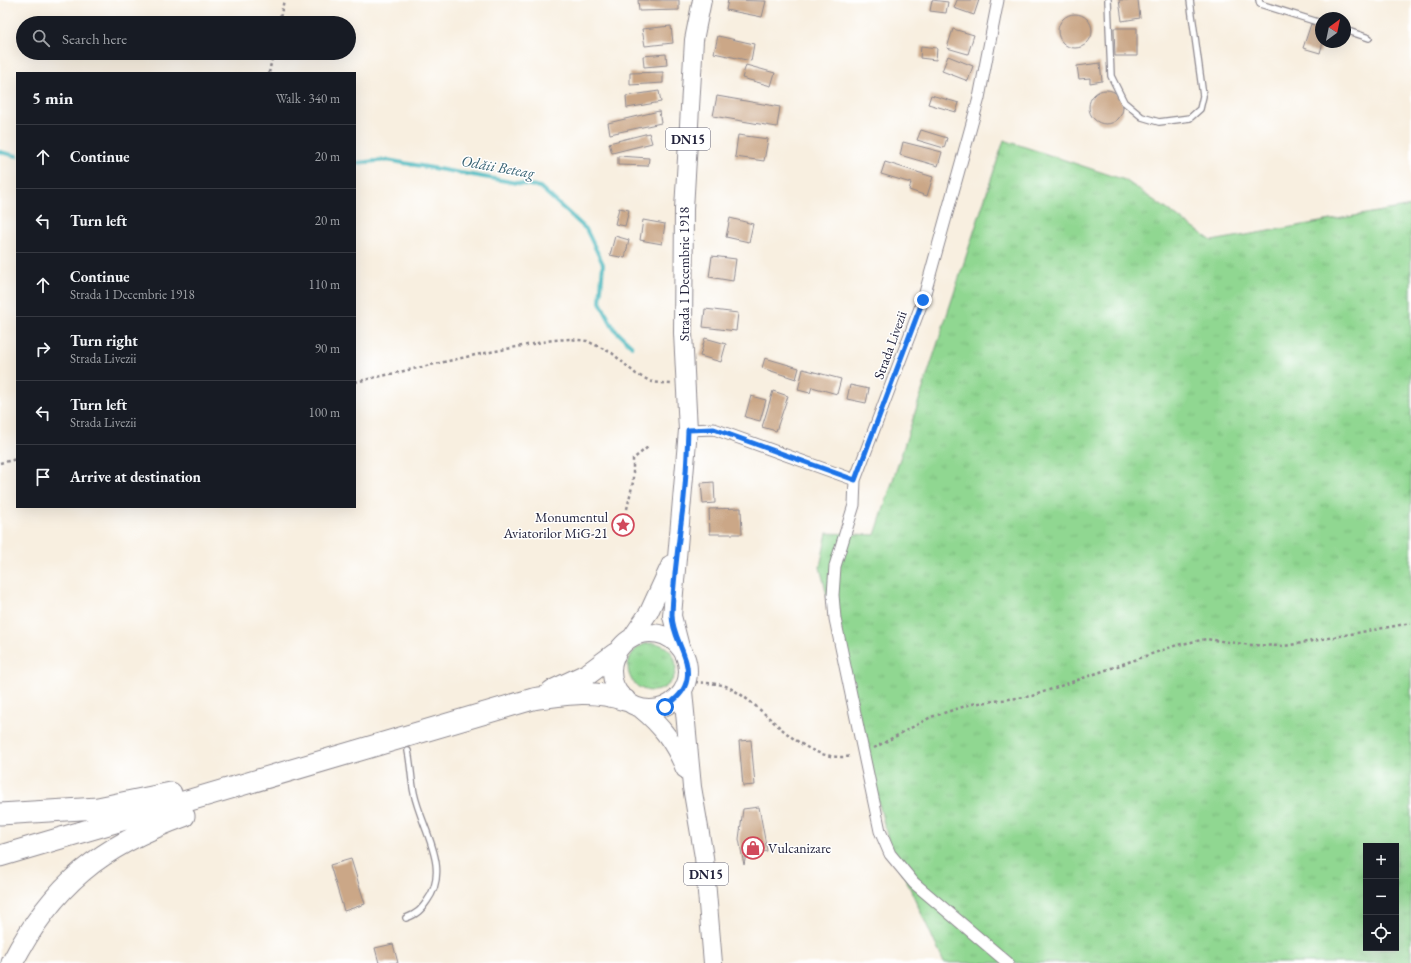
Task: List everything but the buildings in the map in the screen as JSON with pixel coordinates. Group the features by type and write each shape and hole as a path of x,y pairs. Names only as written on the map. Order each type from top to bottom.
{"highway":[{"path":"533,700 588,674 615,654"},
{"path":"0,856 533,700 588,693 604,694 633,704"},
{"path":"12,963 27,934 63,888 89,864 127,841 160,825 200,811 408,751 424,731"},
{"path":"0,814 69,811 131,803 177,792 265,766 424,731"}],"main road":[{"name":"Strada 1 Decembrie 1918","path":"680,647 672,616 677,548 682,515 688,430 682,279 684,209 694,40 702,0"},
{"name":"Strada 1 Decembrie 1918","path":"632,637 652,607 677,548"},
{"path":"632,637 645,633 658,634 670,639 680,647"},
{"name":"DN15","path":"632,637 625,641 615,654 612,666 612,679 616,691 654,720 671,740 678,751 692,787"},
{"name":"DN15","path":"680,647 686,657 688,669 685,686 692,787 704,857 713,963"},
{"path":"633,704 653,710 665,707 675,700 685,686"}],"street":[{"name":"Strada Livezii","path":"998,0 980,98 923,300 855,480 854,505 835,566 833,595 835,620 880,830 890,854 914,883 1008,963"},
{"path":"688,430 714,429 855,480"}],"lane":[{"path":"1108,0 1111,76 1124,102 1142,117 1159,122 1190,118 1200,109 1203,96 1190,0"},
{"path":"1259,0 1260,4 1315,21"},
{"path":"1351,32 1369,38"},
{"path":"406,918 418,913 432,895 438,875 437,862 414,794 408,751"}],"path":[{"path":"281,16 284,0"},
{"path":"269,72 272,60"},
{"path":"356,382 475,355 570,338 587,341 612,353 636,374 652,382 686,385"},
{"path":"628,509 633,482 633,459 648,447"},
{"path":"0,463 16,459"},
{"path":"685,686 726,686 745,697 806,747 833,758 864,753 931,717 972,704 1032,696 1177,645 1206,639 1251,645 1285,646 1411,622"}],"green space":[{"path":"1004,140 1125,180 1212,241 1411,206 1411,963 944,963 888,840 820,567 827,533 875,535"},
{"path":"652,643 661,645 669,650 674,658 676,667 674,676 669,684 661,689 652,691 643,689 635,684 630,676 628,667 630,658 635,650 643,645"}],"waterway":[{"name":"Odăii Beteag","path":"0,152 16,156"},
{"name":"Odăii Beteag","path":"356,163 387,160 540,187 586,229 603,264 600,302 614,329 632,346"}],"place":[{"name":"Monumentul Aviatorilor MiG-21","path":"623,525"},
{"name":"Vulcanizare","path":"753,848"}],"route":[{"path":"665,707 675,700 683,691 687,680 688,669 686,657 680,647 672,616 677,548 685,487 688,430 714,429 855,480 923,300"}]}
